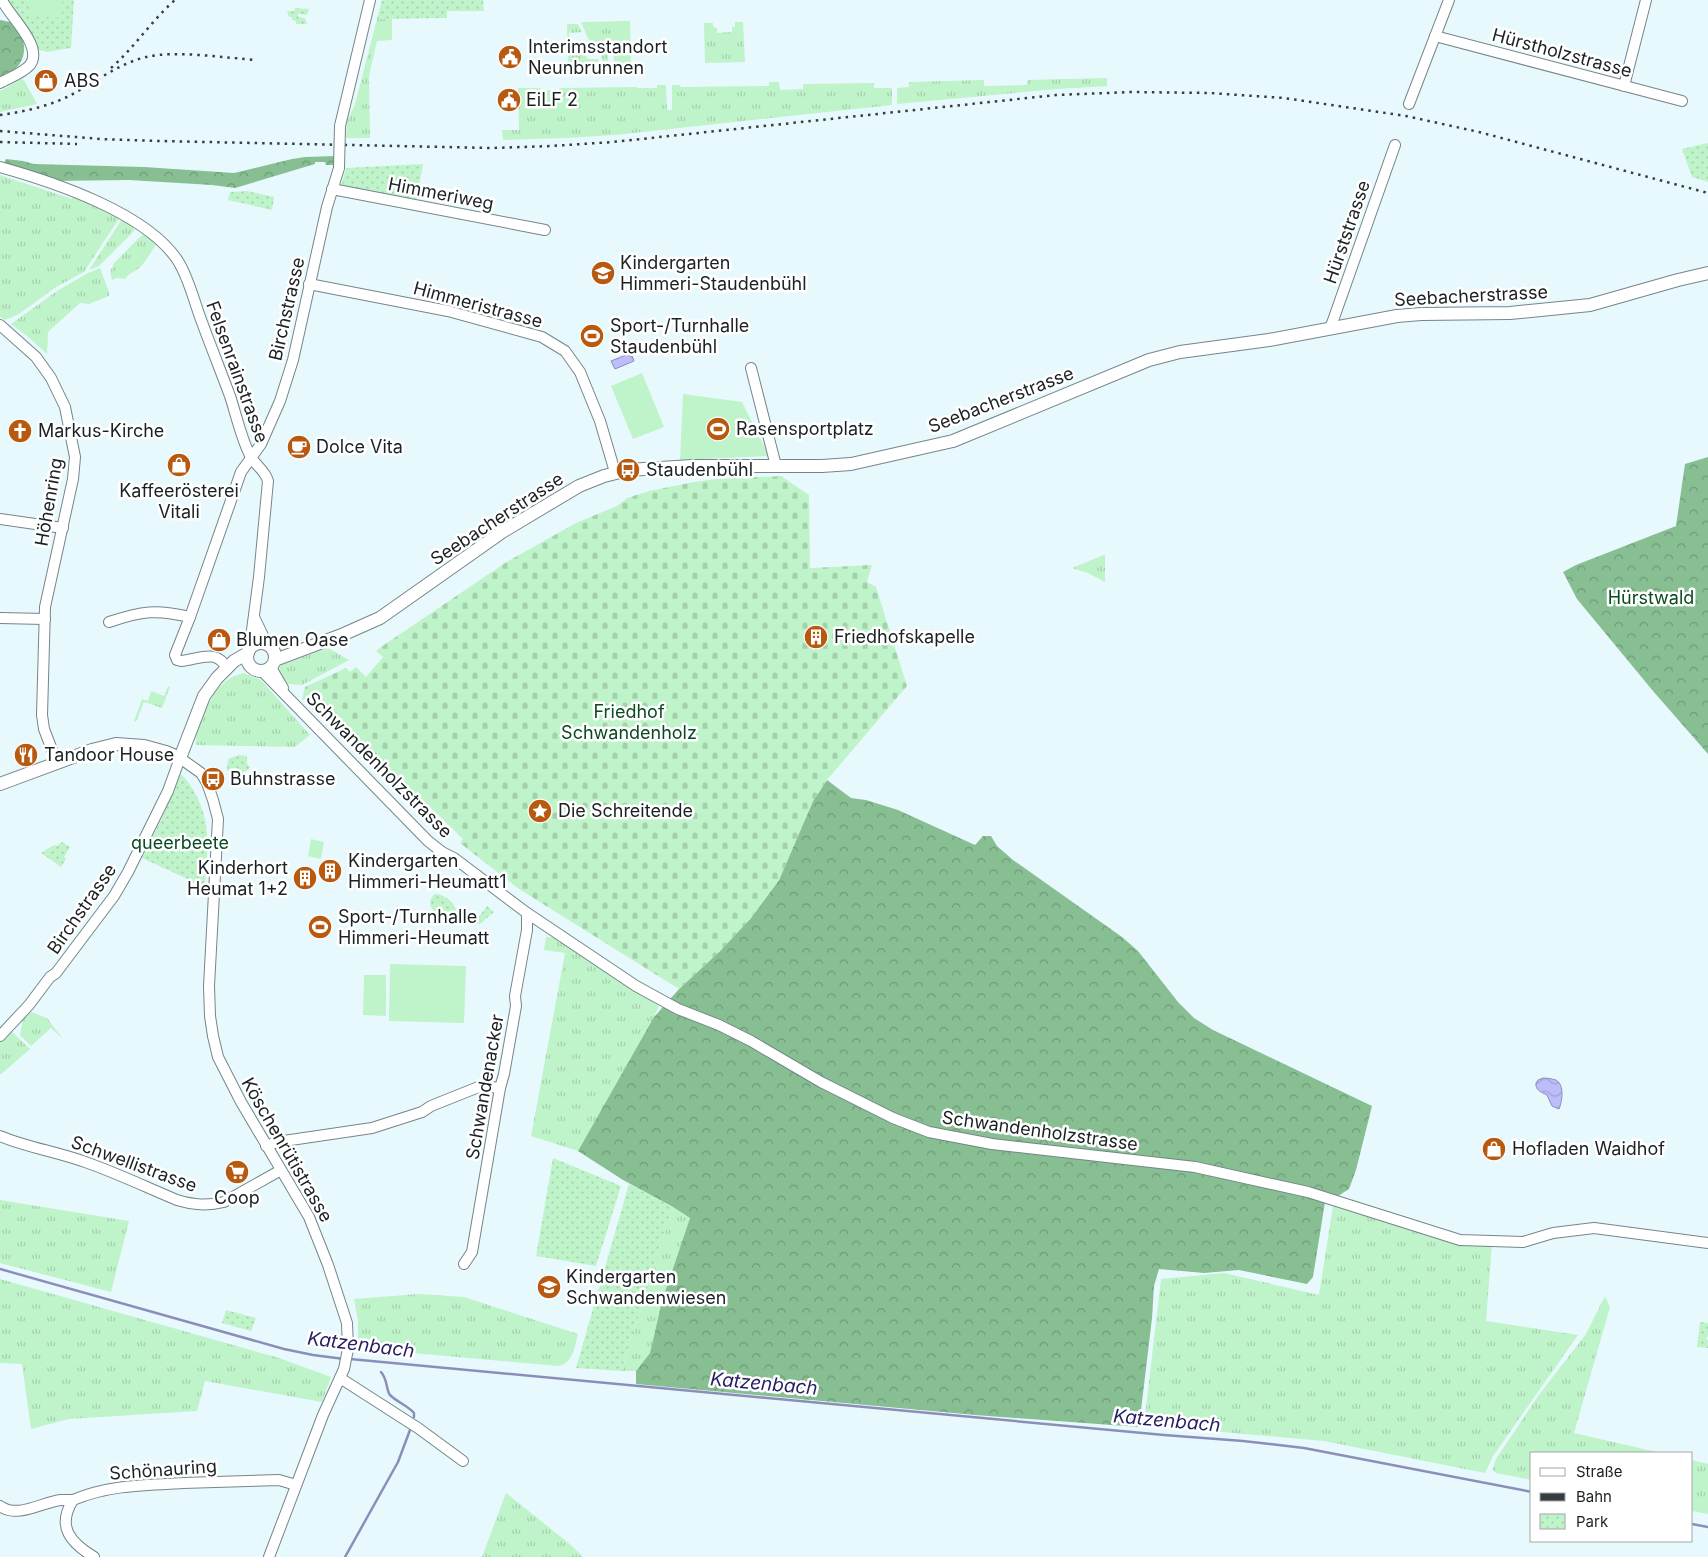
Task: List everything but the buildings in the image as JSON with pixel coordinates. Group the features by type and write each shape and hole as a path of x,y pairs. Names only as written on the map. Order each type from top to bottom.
{"street":[{"path":"0,83 29,66 33,55 28,37 2,0"},
{"name":"Birchstrasse","path":"251,458 261,444 280,401 293,360 309,284 332,189 339,168 340,126 370,0"},
{"path":"1409,104 1448,0"},
{"path":"1624,86 1646,0"},
{"name":"Hürstholzstrasse","path":"1435,36 1682,101"},
{"name":"Hürststrasse","path":"1330,329 1395,145"},
{"name":"Felsenrainstrasse","path":"0,167 45,181 110,208 152,233 171,251 184,274 212,346 251,458 241,472 175,656 177,660 181,661 217,656 228,669"},
{"name":"Himmeriweg","path":"332,189 545,230"},
{"name":"Seebacherstrasse","path":"180,758 204,696 217,678 234,661 291,655 380,618 502,532 579,486 615,472 692,466 851,464 953,441 1149,360 1180,352 1269,340 1397,316 1510,313 1590,305 1708,273"},
{"name":"Himmeristrasse","path":"309,284 448,311 542,337 566,351 580,372 600,421 615,472"},
{"name":"Höhenring","path":"0,325 27,348 44,368 58,391 65,407 76,457 73,479 45,607 45,619"},
{"path":"751,368 776,466"},
{"path":"251,458 267,476 268,487 260,577 254,616 263,657"},
{"path":"0,520 62,528"},
{"path":"109,622 132,614 150,612 190,617"},
{"path":"0,618 45,619 42,715 44,729 57,763"},
{"name":"Schwandenholzstrasse","path":"263,657 273,684 287,696 428,841 442,852 454,858 526,913 636,986 678,1009 719,1025 751,1041 821,1082 893,1118 929,1132 992,1144 1195,1167 1308,1192 1460,1240 1523,1242 1553,1233 1594,1228 1708,1243"},
{"path":"0,784 92,750 116,744 144,746 180,758"},
{"name":"Birchstrasse","path":"0,1036 29,1005 50,977 56,973 114,896 164,800 180,758"},
{"name":"Köschenrütistrasse","path":"180,758 201,773 213,800 218,819 209,986 213,1036 218,1057 226,1076 309,1217 345,1315 348,1332 348,1352 345,1365 323,1415 269,1557"},
{"name":"Schwandenacker","path":"464,1264 472,1252 504,1074 527,930 526,913"},
{"path":"266,1146 277,1142 372,1128 422,1112 431,1106 481,1086 500,1088"},
{"name":"Schwellistrasse","path":"0,1136 22,1145 89,1163 177,1200 191,1204 214,1205 224,1202 281,1170"},
{"path":"340,1378 418,1428 463,1461"},
{"name":"Schönauring","path":"0,1506 12,1510 22,1510 61,1500 73,1500 86,1494 116,1487 143,1485 279,1480 296,1485"},
{"path":"73,1500 67,1513 66,1527 68,1534 74,1543 94,1557"}],"green space":[{"path":"7,0 74,0 71,48 47,52 39,50"},
{"path":"31,0 63,0 62,18 30,16"},
{"path":"382,0 483,0 484,11 447,11 447,18 377,19"},
{"path":"295,8 309,9 307,15 298,14 298,17 305,18 307,24 296,24 292,17 289,17 287,11 294,11"},
{"path":"377,19 392,19 392,40 377,41 369,76 370,138 346,138 347,122 355,104"},
{"path":"0,20 11,22 20,32 24,50 21,62 17,67 0,78"},
{"path":"630,21 631,63 620,64 620,62 614,62 614,53 608,53 608,61 603,61 601,58 601,43 590,43 581,22"},
{"path":"735,22 743,22 745,62 705,63 704,23 713,23 713,27 717,28 717,33 732,32"},
{"path":"567,24 578,24 582,32 569,33 570,51 585,51 587,59 598,59 601,65 617,66 568,68"},
{"path":"1107,78 1107,86 897,104 897,88 909,87 909,82 984,80 984,86 1027,85 1027,80"},
{"path":"22,79 37,104 0,112 0,91"},
{"path":"769,82 779,82 780,90 803,89 803,84 874,83 874,88 892,88 892,105 615,135 503,140 502,130 519,130 518,88 559,90 559,88 657,88 657,85 666,85 667,110 672,110 672,85 680,85 681,87 769,86"},
{"path":"1708,143 1708,182 1692,177 1682,149"},
{"path":"335,156 334,165 326,165 325,162 315,162 315,164 235,188 129,180 52,181 4,164 6,159 34,164 144,167 234,173 292,159"},
{"path":"423,164 416,202 341,187 346,168"},
{"path":"0,175 72,199 73,197 120,217 84,272 56,287 19,314 5,320 0,317"},
{"path":"247,191 274,197 272,210 228,200 230,192"},
{"path":"122,219 133,226 134,231 99,266 89,270"},
{"path":"142,235 146,235 157,243 144,263 125,279 117,278 112,280 110,272 114,263"},
{"path":"100,268 109,296 89,304 80,303 48,332 47,354 11,324 57,291"},
{"path":"642,373 664,427 633,439 611,386"},
{"name":"Rasensportplatz","path":"683,394 742,402 769,456 680,460"},
{"name":"Hürstwald","path":"1708,457 1708,754 1577,599 1563,572 1576,565 1676,526 1685,464"},
{"name":"Friedhof Schwandenholz","path":"781,476 809,495 810,568 872,565 867,582 876,587 907,686 827,780 813,801 779,880 751,918 720,951 679,989 519,889 460,843 463,839 424,801 418,807 302,699 305,687 346,668 350,672 356,667 366,677 383,657 376,651 381,647 505,563 576,523 617,506 627,498 649,491 694,482"},
{"path":"1105,555 1105,582 1088,573 1072,568"},
{"path":"328,648 349,660 302,685 288,684 279,672 282,665"},
{"path":"244,673 261,680 310,735 295,747 196,745 196,736 216,691 228,680"},
{"path":"168,686 170,687 162,708 144,702 136,722 134,721 142,699 148,701 151,691 164,696"},
{"path":"239,755 247,756 247,764 250,767 248,770 235,776 227,770 228,759"},
{"name":"queerbeete","path":"179,774 185,778 199,800 206,824 205,887 142,858 162,818"},
{"path":"827,780 851,798 866,800 898,810 975,845 983,836 991,836 997,846 1013,860 1122,937 1138,951 1178,1002 1194,1018 1213,1030 1372,1106 1356,1170 1349,1189 1325,1202 1313,1277 1307,1284 1239,1270 1204,1273 1159,1269 1154,1286 1139,1427 975,1415 636,1384 636,1371 650,1353 662,1301 690,1218 623,1180 578,1151 654,1017 679,989 720,951 751,918 779,880 813,801"},
{"path":"311,839 324,842 321,859 308,856"},
{"path":"62,842 70,847 61,867 41,853"},
{"path":"435,894 442,895 448,899 456,910 450,913 435,912 431,908 430,903 431,898"},
{"path":"487,906 494,912 481,923 474,926 473,924"},
{"path":"546,937 560,938 659,1006 578,1151 531,1136 565,953 544,950"},
{"path":"390,964 466,966 464,1023 389,1021"},
{"path":"364,975 386,975 386,1016 363,1015"},
{"path":"31,1012 47,1018 63,1039 51,1028 31,1046 20,1035 22,1021"},
{"path":"11,1031 30,1049 0,1075 0,1041"},
{"path":"553,1158 621,1186 596,1266 536,1256"},
{"path":"629,1184 673,1207 621,1371 576,1368"},
{"path":"0,1200 129,1221 111,1292 0,1263"},
{"path":"1333,1206 1460,1245 1492,1245 1486,1321 1578,1335 1493,1456 1485,1473 1324,1441 1144,1425 1161,1279 1224,1273 1319,1295"},
{"path":"673,1207 690,1218 662,1301 650,1353 636,1371 621,1371"},
{"path":"0,1279 279,1358 331,1377 322,1402 205,1381 197,1411 69,1419 31,1429 22,1364 0,1363"},
{"path":"418,1294 464,1297 578,1334 574,1349 567,1362 558,1366 358,1348 358,1321 354,1299"},
{"path":"1605,1296 1610,1307 1574,1433 1657,1452 1530,1452 1530,1480 1496,1473 1492,1469 1496,1459 1538,1396 1586,1334"},
{"path":"226,1310 256,1318 251,1331 222,1323"},
{"path":"1700,1322 1708,1323 1706,1339 1708,1340 1708,1348 1697,1347"},
{"path":"1693,1460 1708,1464 1708,1514 1693,1511"},
{"path":"506,1493 571,1545 583,1557 482,1557"}],"water":[{"path":"631,353 634,361 615,369 611,361"},
{"path":"1543,1078 1559,1082 1562,1098 1559,1109 1552,1106 1547,1095 1536,1087 1538,1080"}],"waterway":[{"name":"Katzenbach","path":"0,1269 284,1349 344,1359"},
{"name":"Katzenbach","path":"350,1359 1243,1441 1304,1448 1530,1492"},
{"path":"381,1372 385,1378 390,1395 412,1411 414,1417"},
{"path":"345,1557 398,1462 410,1430"},
{"name":"Katzenbach","path":"1693,1524 1708,1527"}],"railway":[{"path":"111,68 175,0"},
{"path":"0,115 34,109 59,101 115,69 146,57 186,54 257,60"},
{"path":"0,131 101,139 492,148 613,142 1056,95 1132,92 1210,93 1284,98 1406,116 1479,132 1708,193"},
{"path":"0,142 77,144"}],"place":[{"name":"Interimsstandort Neunbrunnen","path":"510,57"},
{"name":"ABS","path":"46,81"},
{"name":"EiLF 2","path":"509,100"},
{"name":"Kindergarten Himmeri-Staudenbühl","path":"603,273"},
{"name":"Sport-/Turnhalle Staudenbühl","path":"592,336"},
{"name":"Rasensportplatz","path":"718,429"},
{"name":"Markus-Kirche","path":"20,431"},
{"name":"Dolce Vita","path":"299,447"},
{"name":"Kaffeerösterei Vitali","path":"179,465"},
{"name":"Staudenbühl","path":"628,470"},
{"name":"Friedhofskapelle","path":"816,637"},
{"name":"Blumen Oase","path":"219,640"},
{"name":"Tandoor House","path":"26,755"},
{"name":"Buhnstrasse","path":"213,779"},
{"name":"Die Schreitende","path":"540,811"},
{"name":"Kindergarten Himmeri-Heumatt1","path":"330,871"},
{"name":"Kinderhort Heumat 1+2","path":"305,878"},
{"name":"Sport-/Turnhalle Himmeri-Heumatt","path":"320,927"},
{"name":"Hofladen Waidhof","path":"1494,1149"},
{"name":"Coop","path":"237,1172"},
{"name":"Kindergarten Schwandenwiesen","path":"549,1287"}]}
